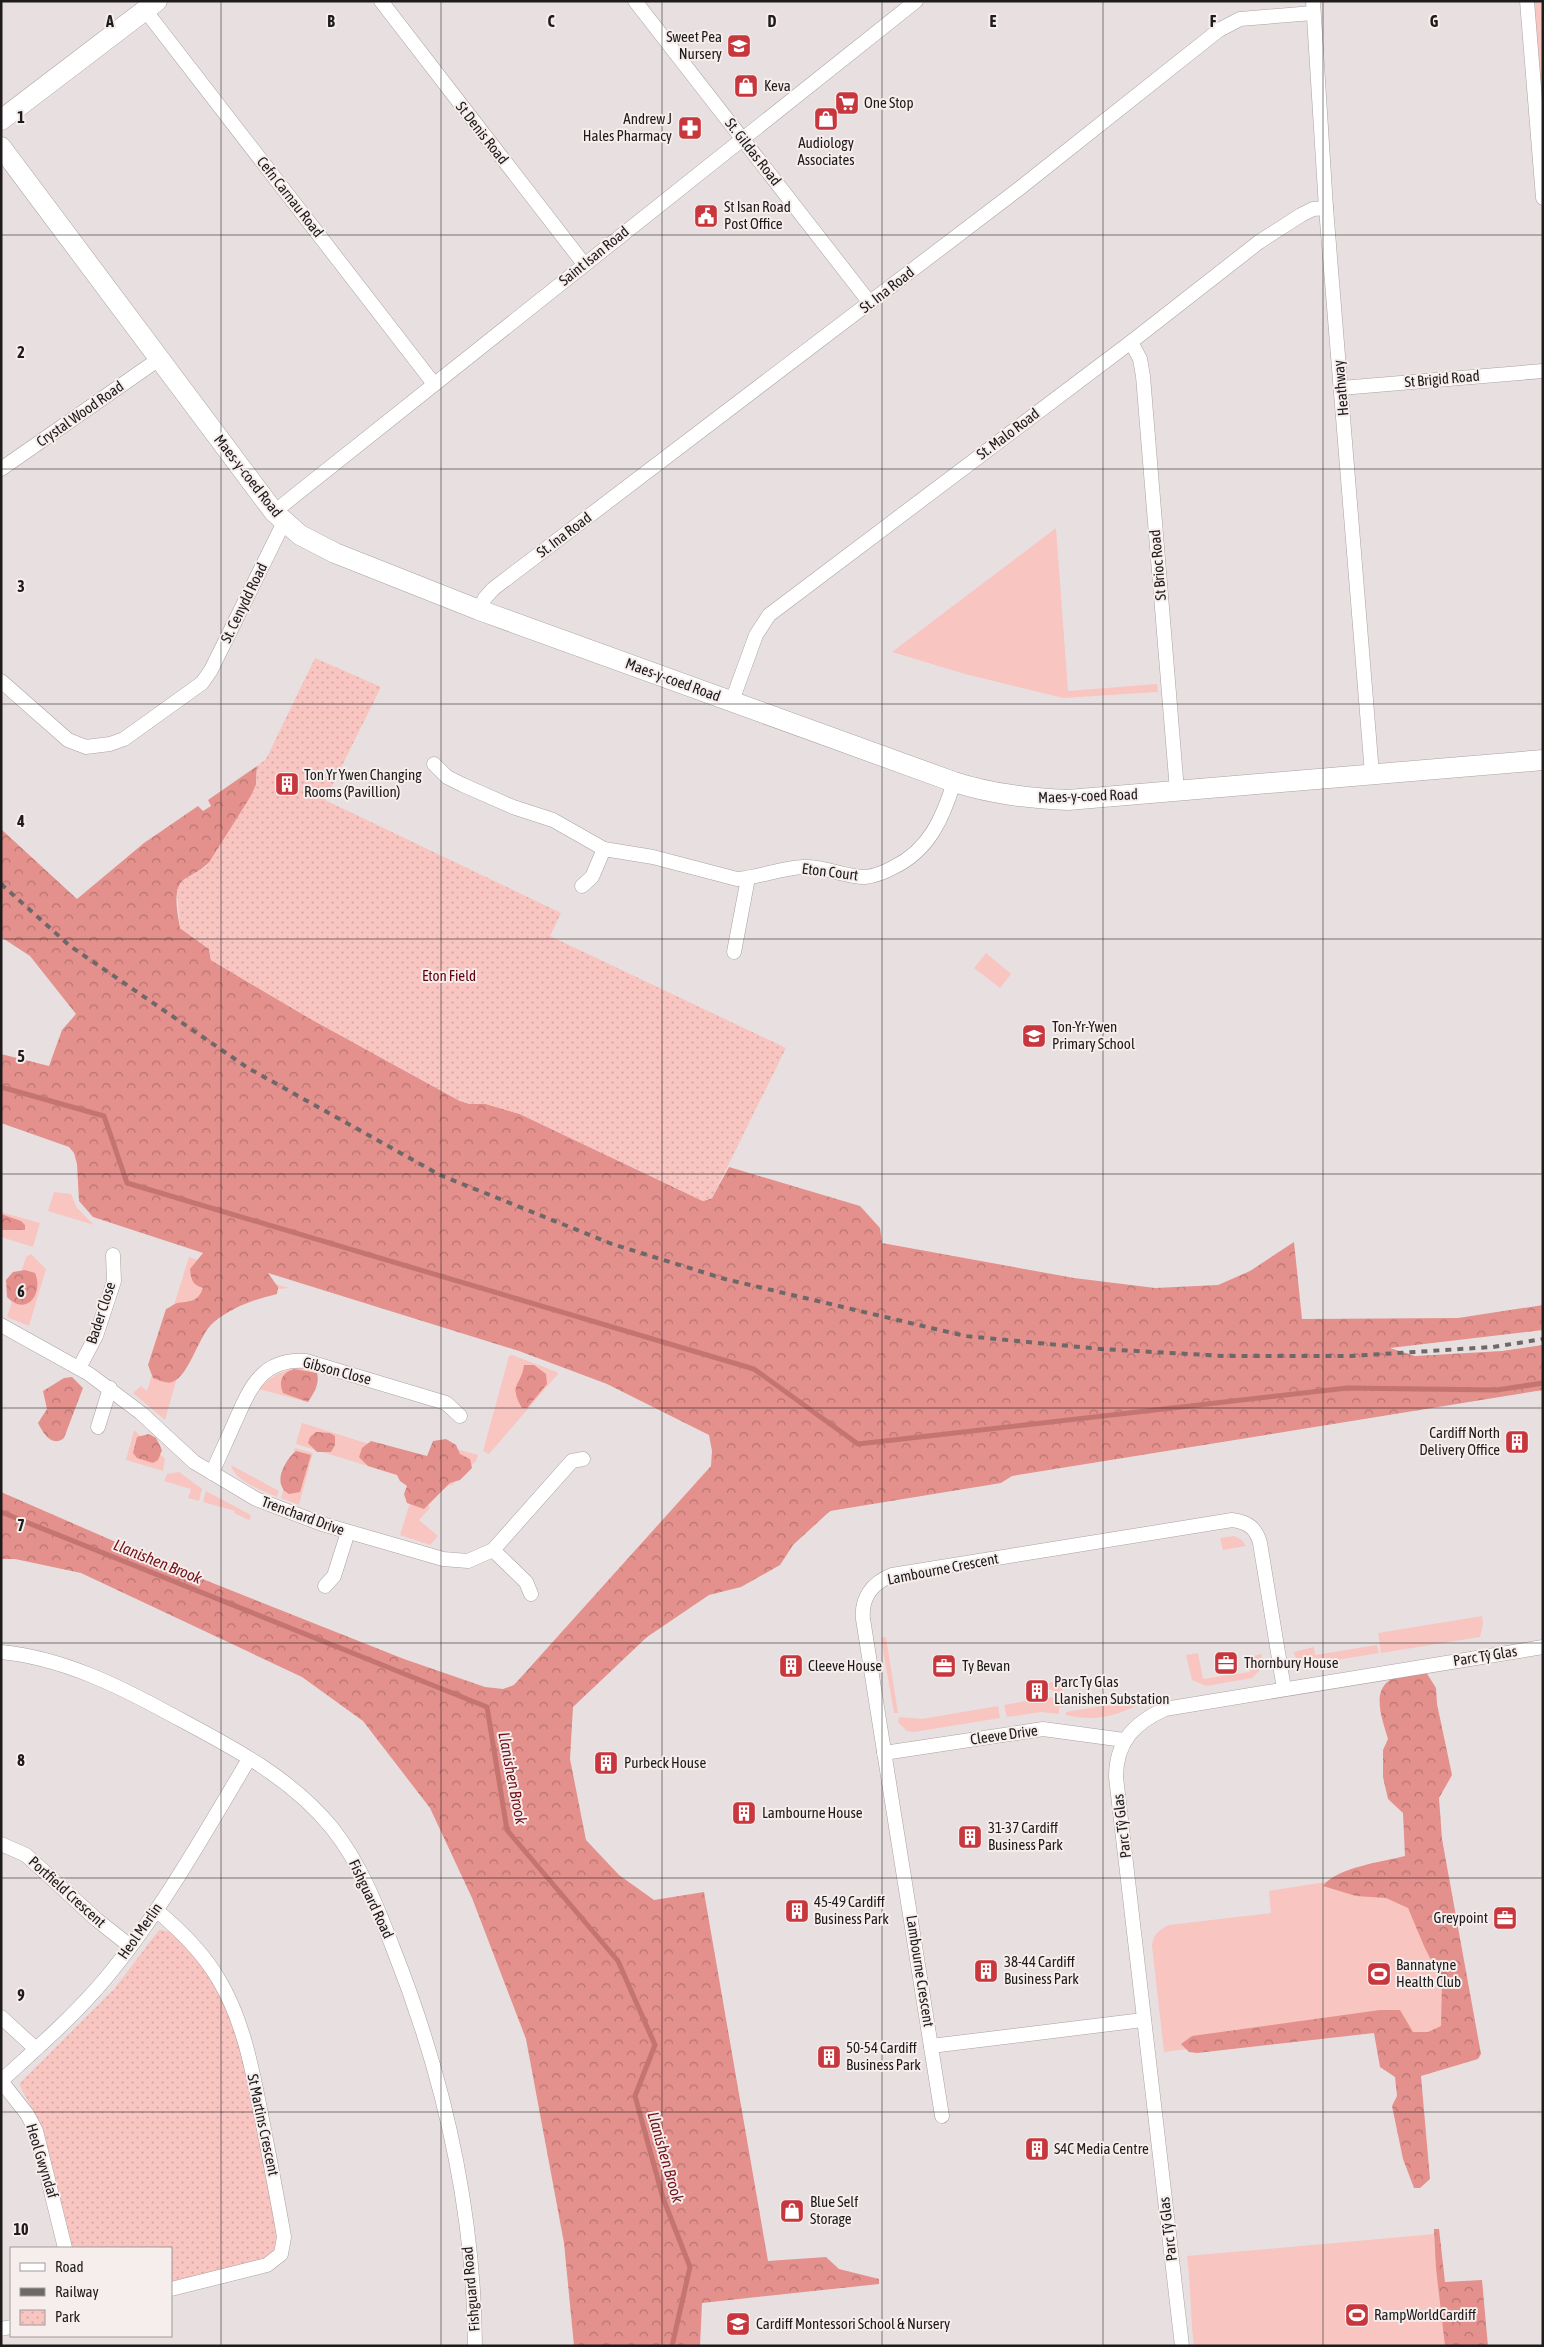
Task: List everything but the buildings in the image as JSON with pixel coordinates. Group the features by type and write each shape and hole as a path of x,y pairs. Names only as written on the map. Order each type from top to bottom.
{"street":[{"name":"St Denis Road","path":"382,1 584,264"},
{"name":"St. Gildas Road","path":"635,1 870,304"},
{"name":"Saint Isan Road","path":"279,517 434,384 741,138 916,1"},
{"path":"1527,1 1543,198"},
{"path":"1,120 151,6"},
{"name":"Cefn Carnau Road","path":"151,6 434,384"},
{"name":"Heathway","path":"1313,7 1326,208 1372,774"},
{"name":"St. Ina Road","path":"479,610 485,598 493,589 870,304 1230,22 1313,7"},
{"name":"Maes-y-coed Road","path":"1,147 279,517 300,535 335,553 479,610 954,782 991,793 1068,800 1543,760"},
{"name":"St. Malo Road","path":"732,701 756,635 769,615 1131,342 1259,242 1302,215 1314,209 1326,208"},
{"name":"St Brioc Road","path":"1131,342 1140,359 1143,376 1176,792"},
{"name":"Crystal Wood Road","path":"1,469 159,359"},
{"name":"St Brigid Road","path":"1341,388 1543,371"},
{"name":"St. Cenydd Road","path":"1,681 68,740 86,747 110,744 124,738 202,683 211,670 279,517"},
{"name":"Eton Court","path":"434,764 447,777 463,785 513,807 543,816 604,849 653,858 724,877 748,878 770,871 806,867 821,868 865,877 882,873 908,859 927,842 936,830 954,782"},
{"path":"582,886 592,877 604,849"},
{"path":"734,952 734,942 744,906 748,878"},
{"name":"Bader Close","path":"79,1368 96,1336 114,1281 113,1255"},
{"name":"Trenchard Drive","path":"1,1325 79,1368 110,1388 141,1413 185,1455 212,1474 278,1510 456,1562 468,1561 493,1550 572,1461 583,1459"},
{"name":"Gibson Close","path":"212,1474 251,1386 276,1365 287,1361 306,1361 446,1403 460,1416"},
{"path":"98,1427 110,1388"},
{"name":"Lambourne Crescent","path":"942,2116 862,1609 868,1594 882,1579 898,1574 1232,1520 1241,1521 1252,1528 1260,1544 1284,1689"},
{"path":"324,1586 334,1576 348,1532"},
{"path":"493,1550 526,1582 531,1594"},
{"name":"Parc Tŷ Glas","path":"1182,2346 1116,1777 1118,1757 1124,1740 1134,1727 1164,1709 1543,1647"},
{"name":"Fishguard Road","path":"1,1652 54,1661 93,1676 166,1711 249,1759 295,1791 332,1828 363,1879 396,1956 435,2068 454,2151 469,2254 475,2346"},
{"name":"Cleeve Drive","path":"884,1753 1043,1728 1124,1740"},
{"name":"Heol Merlin","path":"1,2081 94,1992 130,1946 156,1910 249,1759"},
{"name":"Portfield Crescent","path":"1,1844 26,1855 97,1920 130,1946"},
{"name":"St Martins Crescent","path":"156,1910 191,1942 204,1958 218,1978 234,2010 257,2094 284,2237 281,2254 267,2265 172,2289"},
{"path":"1,2017 36,2049"},
{"name":"Lambourne Crescent","path":"931,2046 1143,2020"},
{"name":"Heol Gwyndaf","path":"1,2081 28,2114 36,2131 65,2247"}],"green space":[{"path":"1532,1 1543,1 1543,137"},
{"path":"1056,528 1068,691 1157,684 1158,692 1063,698 965,674 892,652"},
{"name":"Eton Field","path":"315,658 381,687 325,800 561,913 550,936 786,1048 712,1198 703,1201 520,1114 486,1104 470,1104 460,1101 309,1018 211,960 209,949 180,928 177,890 183,880 206,867 251,796 256,785 257,766 266,759"},
{"path":"257,766 256,785 251,796 213,858 204,867 185,879 178,888 177,909 180,928 209,949 211,960 309,1018 460,1101 470,1104 486,1104 520,1114 703,1201 712,1198 729,1167 860,1206 880,1228 882,1243 1074,1278 1155,1288 1218,1285 1250,1271 1294,1242 1302,1319 1458,1318 1543,1305 1543,1330 1390,1348 1415,1356 1502,1351 1543,1345 1543,1390 1012,1476 1001,1483 830,1511 793,1545 780,1565 741,1587 709,1595 647,1637 573,1707 570,1759 586,1840 619,1875 654,1900 704,1892 768,2261 826,2257 839,2269 879,2279 879,2284 702,2303 700,2346 574,2346 564,2243 526,2039 472,1898 430,1808 363,1721 302,1677 81,1573 15,1559 1,1559 1,1492 180,1570 404,1659 485,1687 503,1689 514,1685 711,1466 712,1451 709,1435 607,1384 519,1351 268,1273 278,1287 277,1294 244,1304 214,1322 203,1336 184,1372 178,1378 172,1382 162,1382 153,1378 148,1365 166,1309 177,1303 195,1299 201,1293 203,1288 196,1285 193,1281 190,1269 203,1253 93,1217 79,1201 77,1164 74,1153 69,1147 1,1123 1,1054 49,1066 62,1030 76,1014 30,956 1,937 1,829 77,899 144,843 198,806 203,811 211,806 208,800"},
{"path":"986,953 1011,974 1000,988 974,968"},
{"path":"54,1192 71,1194 77,1208 94,1225 48,1211"},
{"path":"1,1212 40,1223 33,1247 1,1237"},
{"path":"1,1214 21,1221 25,1225 25,1230 1,1230"},
{"path":"31,1254 46,1269 29,1326 7,1317 26,1257"},
{"path":"189,1257 289,1288 270,1290 219,1312 184,1353 165,1420 133,1393 141,1386 147,1391"},
{"path":"25,1270 35,1273 37,1288 32,1300 27,1304 21,1305 14,1303 7,1297 6,1280 13,1272"},
{"path":"512,1355 558,1374 489,1454 483,1451 509,1356"},
{"path":"524,1365 534,1365 546,1374 547,1384 527,1408 522,1408 516,1394"},
{"path":"304,1367 316,1370 307,1402 259,1389 279,1374 291,1369"},
{"path":"294,1369 317,1373 317,1384 308,1402 283,1393 282,1378"},
{"path":"72,1377 83,1388 64,1438 60,1441 52,1440 45,1435 38,1423 47,1409 43,1391 64,1378"},
{"path":"302,1423 433,1464 438,1444 478,1455 476,1461 452,1485 420,1482 296,1444"},
{"path":"134,1430 165,1459 163,1471 126,1460"},
{"path":"316,1432 330,1433 335,1436 335,1445 331,1452 317,1452 308,1443 310,1437"},
{"path":"149,1434 156,1438 162,1450 158,1460 153,1463 137,1458 133,1453 137,1437"},
{"path":"446,1439 456,1445 460,1454 470,1459 472,1468 460,1480 450,1483 424,1509 407,1503 404,1494 407,1486 400,1481 397,1475 368,1466 359,1457 362,1448 371,1441 427,1456 433,1441"},
{"path":"295,1448 313,1453 299,1505 281,1498"},
{"path":"296,1451 311,1455 300,1492 289,1494 284,1490 280,1478 284,1466"},
{"path":"231,1465 279,1491 277,1497 244,1481 238,1476"},
{"path":"179,1472 202,1489 199,1501 188,1498 191,1489 164,1481 167,1474"},
{"path":"416,1484 430,1508 419,1520 438,1536 430,1545 400,1535"},
{"path":"206,1491 249,1514 251,1517 249,1520 234,1513 235,1511 203,1502"},
{"path":"1234,1536 1242,1540 1246,1546 1223,1550 1220,1538"},
{"path":"1482,1616 1483,1624 1480,1637 1381,1653 1378,1633"},
{"path":"886,1637 898,1713 894,1713 881,1638"},
{"path":"1377,1645 1379,1653 1306,1665 1296,1659 1294,1652 1314,1647 1315,1655"},
{"path":"1198,1653 1203,1679 1250,1672 1248,1657 1262,1654 1260,1670 1252,1678 1206,1686 1192,1680 1186,1655"},
{"path":"1426,1672 1436,1688 1437,1704 1452,1775 1439,1798 1442,1839 1481,2054 1478,2059 1421,2076 1430,2179 1420,2188 1414,2188 1403,2159 1392,2106 1397,2096 1395,2077 1380,2067 1374,2033 1197,2053 1189,2052 1181,2044 1192,2036 1380,2010 1400,2010 1413,2032 1428,2032 1441,2026 1442,1982 1408,1908 1386,1898 1356,1896 1323,1886 1339,1874 1349,1870 1405,1856 1403,1813 1388,1799 1383,1777 1383,1750 1388,1739 1381,1712 1380,1694 1389,1680 1405,1674"},
{"path":"1061,1681 1065,1706 1059,1707 1059,1714 1041,1712 1007,1717 1004,1705 1048,1697 1062,1699 1062,1694 1049,1689 1048,1683"},
{"path":"1144,1699 1145,1701 1135,1706 1107,1716 1087,1718 1066,1715 1066,1712"},
{"path":"998,1706 1000,1718 914,1732 907,1731 898,1722 899,1717 922,1719"},
{"path":"1421,1867 1457,2046 1383,2024 1164,2052 1152,1946 1155,1935 1159,1931 1169,1925 1271,1913 1269,1891"},
{"path":"159,1930 170,1932 183,1942 221,1993 245,2061 263,2149 277,2235 275,2251 265,2260 172,2283 172,2247 72,2247 32,2109 19,2084 115,1988"},
{"path":"1434,2229 1439,2229 1450,2346 1194,2346 1187,2256 1435,2234"},
{"path":"1434,2229 1439,2229 1445,2282 1482,2280 1488,2346 1445,2346 1436,2268"}],"waterway":[{"path":"1,1087 104,1116 127,1183 754,1369 858,1444 1347,1388 1497,1390 1543,1383"},
{"name":"Llanishen Brook","path":"1,1512 487,1707 507,1830 618,1961 655,2045 635,2096 663,2198 690,2267 672,2346"}],"railway":[{"path":"1,884 70,946 248,1068 440,1175 612,1244 725,1279 965,1336 1101,1349 1224,1356 1350,1356 1493,1347 1543,1339"}],"place":[{"name":"Sweet Pea Nursery","path":"739,46"},
{"name":"Keva","path":"746,86"},
{"name":"One Stop","path":"847,103"},
{"name":"Audiology Associates","path":"826,119"},
{"name":"Andrew J Hales Pharmacy","path":"690,128"},
{"name":"St Isan Road Post Office","path":"706,216"},
{"name":"Ton Yr Ywen Changing Rooms (Pavillion)","path":"287,784"},
{"name":"Ton-Yr-Ywen Primary School","path":"1034,1036"},
{"name":"Cardiff North Delivery Office","path":"1517,1442"},
{"name":"Thornbury House","path":"1226,1663"},
{"name":"Cleeve House","path":"791,1666"},
{"name":"Ty Bevan","path":"944,1666"},
{"name":"Parc Ty Glas Llanishen Substation","path":"1037,1691"},
{"name":"Purbeck House","path":"606,1763"},
{"name":"Lambourne House","path":"744,1813"},
{"name":"31-37 Cardiff Business Park","path":"970,1837"},
{"name":"45-49 Cardiff Business Park","path":"797,1911"},
{"name":"Greypoint","path":"1505,1918"},
{"name":"38-44 Cardiff Business Park","path":"986,1971"},
{"name":"Bannatyne Health Club","path":"1379,1974"},
{"name":"50-54 Cardiff Business Park","path":"829,2057"},
{"name":"S4C Media Centre","path":"1037,2149"},
{"name":"Blue Self Storage","path":"792,2211"},
{"name":"RampWorldCardiff","path":"1357,2315"},
{"name":"Cardiff Montessori School & Nursery","path":"738,2324"}]}
